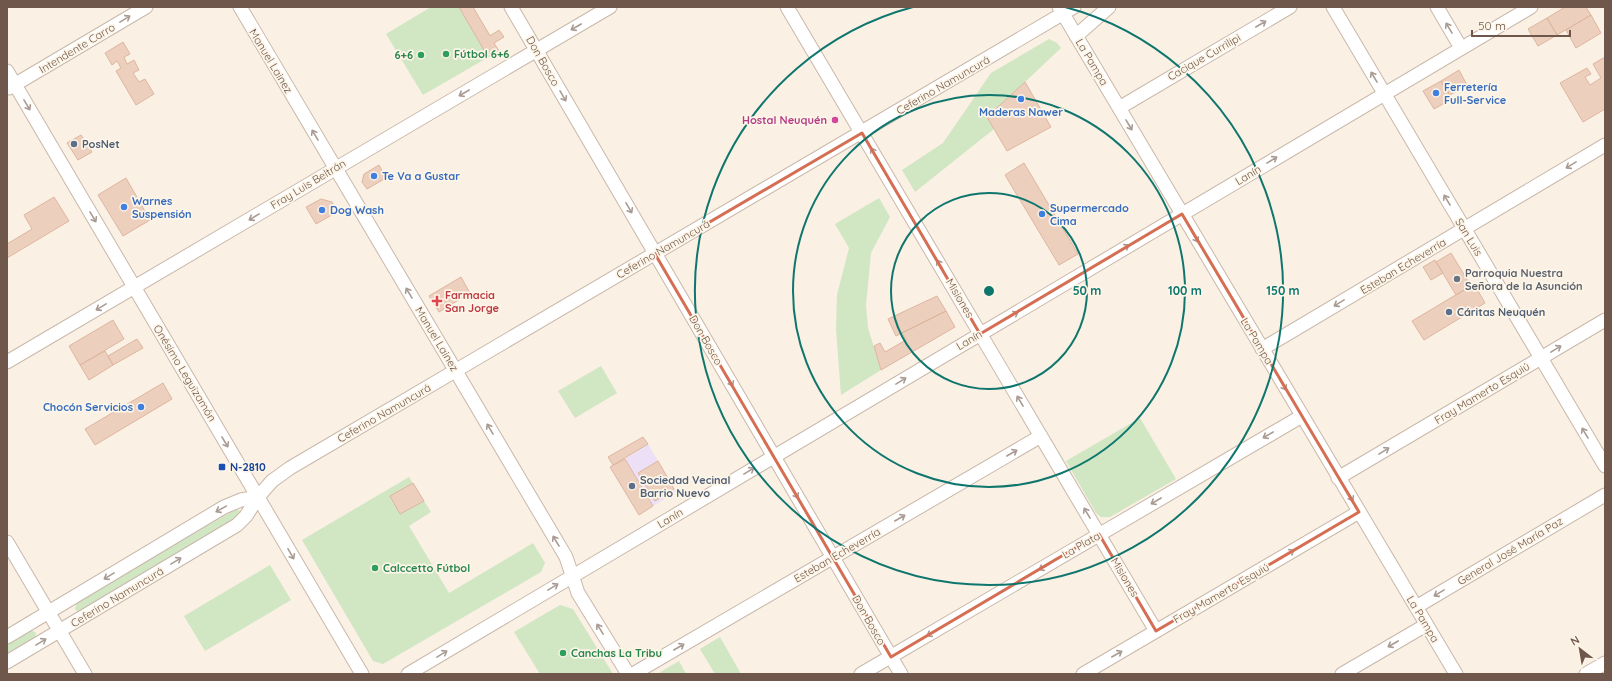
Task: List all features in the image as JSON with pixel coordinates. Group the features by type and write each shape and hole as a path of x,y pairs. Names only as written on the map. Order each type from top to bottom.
{"street":[{"name":"Intendente Carro","path":"11,87 146,7"},
{"name":"Manuel Lainez","path":"240,7 566,557 578,593 628,674"},
{"name":"Don Bosco","path":"511,7 901,674"},
{"name":"Fray Luis Beltrán","path":"7,362 610,7"},
{"name":"Misiones","path":"787,7 1156,631"},
{"path":"1076,36 1094,22 1109,7"},
{"name":"Cacique Currilipi","path":"1118,108 1290,7"},
{"name":"San Luis","path":"1333,7 1605,466"},
{"path":"1437,7 1461,48"},
{"name":"Lanín","path":"408,674 1531,7"},
{"name":"Ceferino Namuncurá","path":"7,662 237,526 246,516 258,497 272,481 290,468 862,132 1066,9"},
{"name":"La Pampa","path":"1066,9 1076,36 1118,108 1456,674"},
{"name":"Onésimo Leguizamón","path":"7,71 11,87 134,287 362,674"},
{"name":"Esteban Echeverría","path":"1262,349 1605,145"},
{"name":"Fray Mamerto Esquiú","path":"1338,478 1605,320"},
{"name":"La Plata","path":"861,674 1302,416"},
{"name":"Esteban Echeverría","path":"633,674 1041,436"},
{"name":"General José María Paz","path":"1416,607 1605,495"},
{"name":"Ceferino Namuncurá","path":"7,637 224,507 241,500 258,497"},
{"name":"Fray Mamerto Esquiú","path":"1083,674 1359,512"},
{"path":"7,542 85,674"},
{"path":"1342,674 1426,625"},
{"path":"1586,674 1605,663"}],"highlighted area":[{"path":"862,133 980,334 1182,214 1359,512 1156,631 1099,534 891,657 655,254"}],"shaded area":[{"path":"648,444 676,492 653,506 625,459"}],"green space":[{"name":"Fútbol 6+6","path":"431,7 473,7 490,35 499,30 504,37 494,43 499,51 423,95 386,34"},
{"path":"1049,39 1057,43 1061,48 988,117 994,129 915,192 902,170 943,143 991,73"},
{"path":"879,198 890,217 871,253 866,305 868,328 881,370 841,395 836,329 837,295 849,248 835,224"},
{"path":"601,366 617,393 575,418 558,391"},
{"path":"1140,418 1176,479 1110,517 1101,517 1096,513 1066,461"},
{"name":"Calccetto Fútbol","path":"409,477 431,512 409,526 449,593 533,543 545,563 541,572 383,664 373,661 302,540"},
{"path":"236,509 240,511 240,516 80,612 75,609 77,602"},
{"path":"270,565 291,600 205,651 184,616"},
{"name":"Canchas La Tribu","path":"560,605 573,609 613,674 540,674 514,632"},
{"path":"30,631 36,633 35,640 7,656 7,644"},
{"path":"720,637 741,674 715,674 700,649"},
{"path":"679,661 686,674 657,674"}],"building":[{"path":"459,7 473,7 490,36 499,30 504,37 494,43 499,51 488,57"},
{"path":"1565,7 1586,7 1591,15 1557,35 1547,18"},
{"path":"1591,15 1601,33 1576,48 1566,30"},
{"path":"1547,18 1557,35 1538,46 1528,29"},
{"path":"123,42 130,54 124,57 127,64 134,60 139,70 133,73 139,82 145,79 154,94 136,105 116,71 121,68 117,61 112,65 105,53"},
{"path":"1605,57 1605,109 1583,122 1560,83 1587,68 1591,74 1585,77 1590,85 1601,78 1593,64"},
{"path":"1459,70 1467,85 1450,95 1441,81"},
{"name":"Ferretería Full-Service","path":"1441,81 1452,99 1434,109 1423,91"},
{"name":"Maderas Nawer","path":"1025,82 1051,127 1007,151 987,117"},
{"path":"81,135 92,152 78,160 67,143"},
{"name":"Supermercado Cima","path":"1024,163 1078,254 1059,265 1005,175"},
{"name":"Te Va a Gustar","path":"379,165 386,178 367,189 362,182 364,174"},
{"name":"Warnes Suspensión","path":"126,178 150,220 123,236 98,195"},
{"path":"54,197 69,221 7,258 7,244 32,229 24,215"},
{"name":"Dog Wash","path":"321,199 332,202 337,212 316,224 306,207"},
{"name":"Parroquia Nuestra Señora de la Asunción","path":"1451,253 1471,286 1456,295 1436,262"},
{"path":"1435,260 1443,273 1431,280 1423,267"},
{"path":"461,277 470,293 439,312 429,296"},
{"name":"Cáritas Neuquén","path":"1474,284 1485,303 1424,340 1412,321"},
{"path":"937,296 946,311 896,336 888,319"},
{"path":"946,311 955,327 881,370 874,346 880,343 885,352 906,340 902,333"},
{"path":"113,320 124,339 80,365 69,346"},
{"path":"137,339 143,348 113,365 108,356"},
{"path":"105,351 113,365 89,380 80,365"},
{"name":"Chocón Servicios","path":"163,383 172,399 95,445 85,429"},
{"path":"643,437 648,444 613,465 608,457"},
{"name":"Sociedad Vecinal Barrio Nuevo","path":"625,459 653,506 639,515 610,467"},
{"path":"658,461 674,489 655,501 638,473"},
{"path":"413,483 424,501 400,514 390,496"}],"place":[{"name":"Fútbol 6+6","path":"446,54"},
{"name":"6+6","path":"421,55"},
{"name":"Ferretería Full-Service","path":"1436,93"},
{"name":"Maderas Nawer","path":"1021,99"},
{"name":"Hostal Neuquén","path":"835,120"},
{"name":"PosNet","path":"74,144"},
{"name":"Te Va a Gustar","path":"374,176"},
{"name":"Warnes Suspensión","path":"124,207"},
{"name":"Dog Wash","path":"322,210"},
{"name":"Supermercado Cima","path":"1042,214"},
{"name":"Parroquia Nuestra Señora de la Asunción","path":"1457,279"},
{"name":"Farmacia San Jorge","path":"437,301"},
{"name":"Cáritas Neuquén","path":"1449,312"},
{"name":"Chocón Servicios","path":"141,407"},
{"name":"N-2810","path":"222,467"},
{"name":"Sociedad Vecinal Barrio Nuevo","path":"632,486"},
{"name":"Calccetto Fútbol","path":"375,568"},
{"name":"Canchas La Tribu","path":"563,653"}]}
